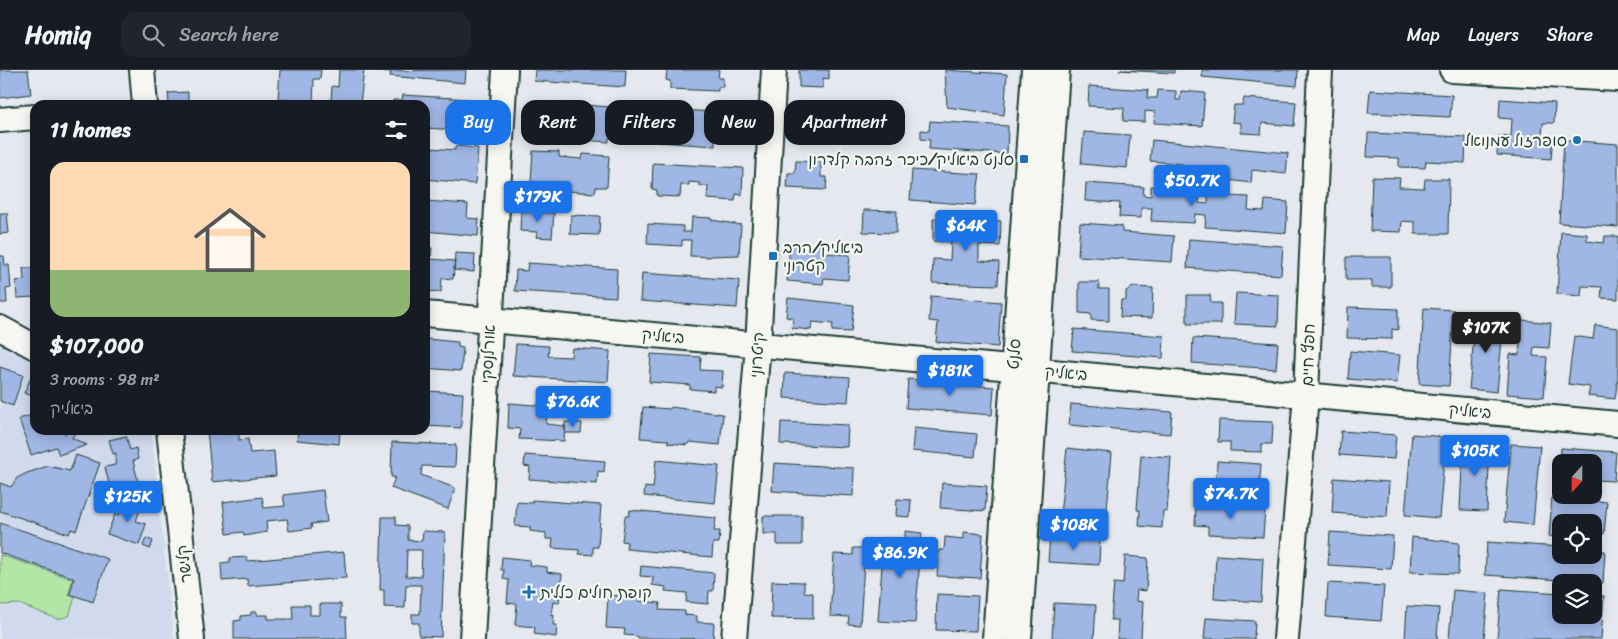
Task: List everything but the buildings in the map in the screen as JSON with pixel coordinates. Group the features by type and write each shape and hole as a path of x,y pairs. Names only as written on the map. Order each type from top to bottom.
{"street":[{"path":"142,70 145,100"},
{"name":"אורלנסקי","path":"472,639 505,70"},
{"name":"קיטרוני","path":"734,639 758,345 774,70"},
{"name":"סלנט","path":"995,639 1034,70"},
{"name":"סלנט","path":"1019,639 1057,70"},
{"name":"חפץ חיים","path":"1286,639 1306,395 1320,70"},
{"path":"1452,70 1618,79"},
{"path":"0,120 30,117"},
{"name":"ביאליק","path":"430,314 1618,424"},
{"path":"0,328 30,344"},
{"name":"קלישר","path":"170,435 192,639"}],"shaded area":[{"path":"0,345 30,360 30,435 152,435 174,639 0,639"}],"green space":[{"path":"0,555 73,579 68,595 75,597 69,616 58,619 19,604 0,605"}],"place":[{"name":"סופרזול עמנואל","path":"1577,140"},
{"name":"סלנט ביאליק/כיכר זהבה קלדרון","path":"1024,159"},
{"name":"ביאליק/הרב קטרוני","path":"773,256"},
{"name":"קופת חולים כללית","path":"529,592"}]}
